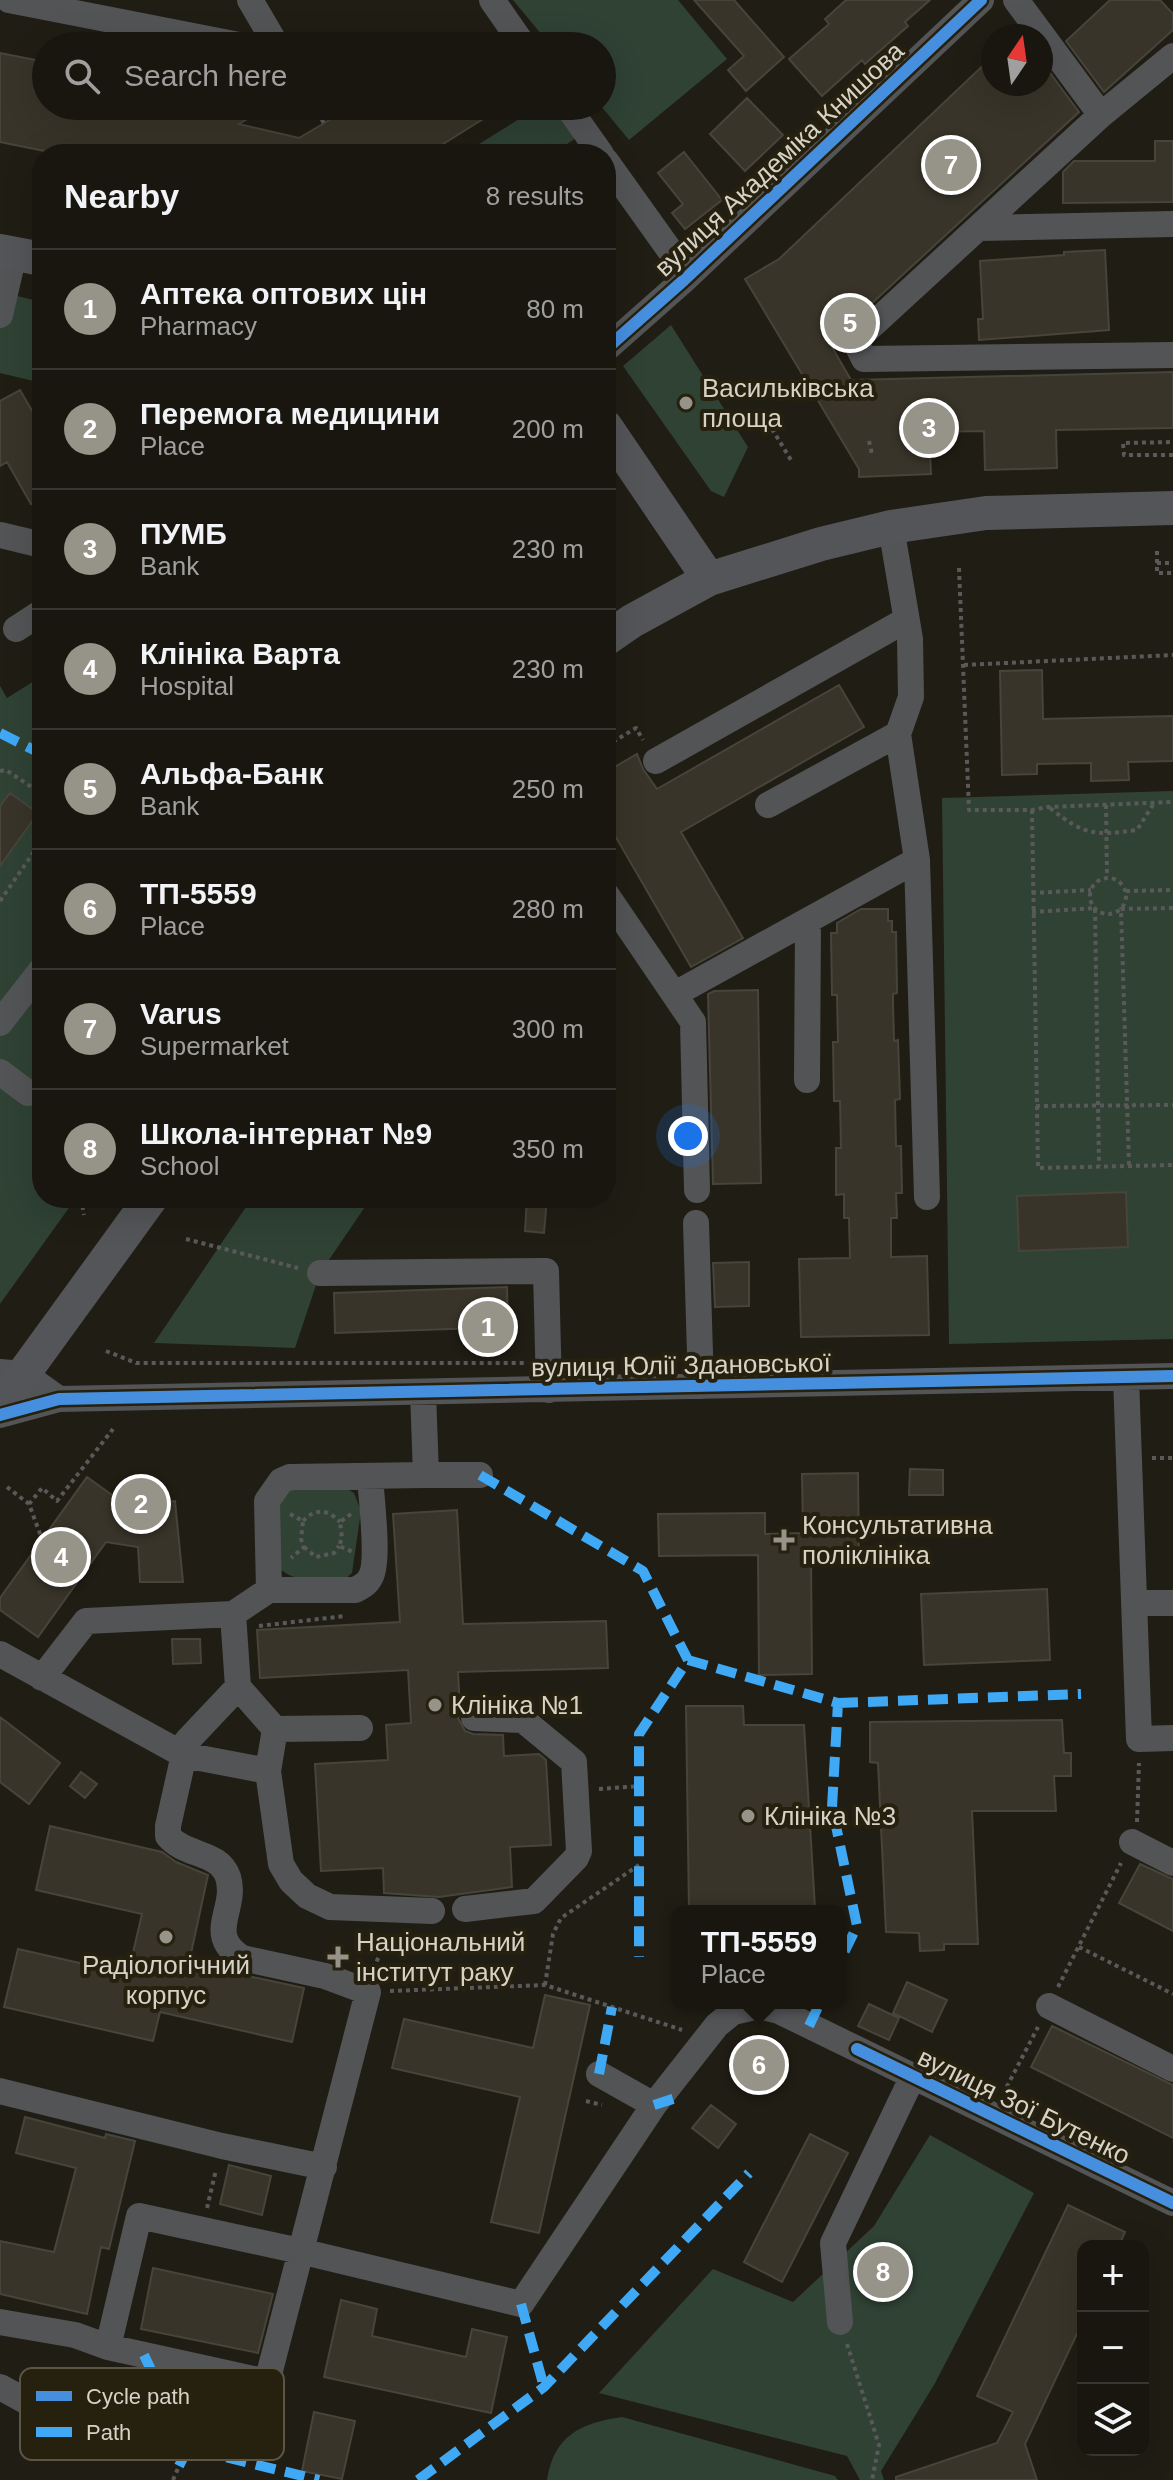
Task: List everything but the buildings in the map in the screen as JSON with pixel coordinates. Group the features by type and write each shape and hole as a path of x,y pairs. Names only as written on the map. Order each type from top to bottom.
{"main road":[{"path":"616,442 709,579"},
{"path":"616,632 709,579 821,544 891,527 986,513 1173,508"},
{"path":"0,1406 12,1373 143,1208"}],"street":[{"path":"9,0 172,32"},
{"path":"250,0 269,32"},
{"path":"492,0 514,32"},
{"name":"вулиця Академіка Книшова","path":"616,340 981,0"},
{"path":"1016,0 1101,115"},
{"path":"1173,56 1101,115 855,341 864,359 1173,355"},
{"path":"577,120 594,144"},
{"path":"616,175 676,259 684,280"},
{"path":"978,228 1173,224"},
{"path":"0,315 19,255"},
{"path":"891,527 910,639 911,697 898,734 917,860 927,1197"},
{"path":"0,535 32,543"},
{"path":"16,629 32,619"},
{"path":"656,761 906,620"},
{"path":"768,805 898,734"},
{"path":"675,994 917,860"},
{"path":"616,908 693,1022 697,1190"},
{"path":"807,1080 808,922"},
{"path":"0,1023 32,982"},
{"path":"0,1072 28,1093"},
{"path":"696,1223 701,1386"},
{"path":"320,1273 546,1271 549,1390"},
{"path":"12,1373 59,1399"},
{"name":"вулиця Юлії Здановської","path":"0,1415 59,1399 1173,1376"},
{"path":"1126,1377 1139,1739 1173,1738"},
{"path":"423,1392 426,1475"},
{"path":"269,1590 267,1501 281,1481 290,1477 480,1475"},
{"path":"42,1678 86,1621 233,1614 269,1590 355,1590 364,1585 371,1578 375,1561 370,1476"},
{"path":"1135,1603 1173,1603"},
{"path":"233,1614 238,1687 275,1729 360,1728"},
{"path":"0,1654 184,1755 268,1771"},
{"path":"238,1687 187,1741 168,1836 185,1850 210,1857 220,1864 228,1877 229,1890 222,1929 225,1942 232,1952 242,1958 325,1976 368,1992 271,2368"},
{"path":"465,1909 534,1901 576,1858 579,1851 574,1762 523,1720 474,1718"},
{"path":"275,1729 268,1771 281,1864 291,1881 307,1896 330,1907 432,1911"},
{"path":"1132,1842 1173,1863"},
{"path":"1049,2006 1173,2069"},
{"name":"вулиця Зої Бутенко","path":"300,2251 521,2304 654,2105 717,2025 733,2012 746,2009"},
{"name":"вулиця Зої Бутенко","path":"771,2009 1173,2203"},
{"path":"599,2074 654,2105"},
{"path":"840,2322 833,2243 913,2076"},
{"path":"0,2091 222,2146 324,2167"},
{"path":"108,2347 139,2216 300,2251"},
{"path":"0,2322 75,2335 108,2347 203,2368"},
{"path":"0,2387 20,2398"}],"path":[{"path":"772,429 791,460"},
{"path":"869,441 872,454"},
{"path":"1173,442 1123,443 1124,455 1173,455"},
{"path":"1157,551 1157,573 1173,573"},
{"path":"1157,563 1173,563"},
{"path":"959,568 969,810 1032,810 1173,802"},
{"path":"963,665 1173,655"},
{"path":"616,740 636,728"},
{"path":"0,771 6,770 32,787"},
{"path":"1048,807 1075,828 1107,834 1137,830 1154,803"},
{"path":"1106,805 1107,877"},
{"path":"1032,810 1038,1168 1173,1165"},
{"path":"0,901 32,855"},
{"path":"1099,1166 1095,908 1090,900 1091,890 1097,881 1107,877 1119,881 1126,891 1126,901 1121,909 1129,1165"},
{"path":"1032,893 1091,890"},
{"path":"1126,891 1173,890"},
{"path":"1032,912 1095,908 1108,914 1121,909 1173,908"},
{"path":"1036,1106 1173,1105"},
{"path":"83,1208 84,1215"},
{"path":"186,1239 320,1273"},
{"path":"106,1351 136,1363 548,1363"},
{"path":"29,1504 42,1488 57,1501 113,1429"},
{"path":"7,1487 29,1504 42,1539"},
{"path":"303,1521 316,1511 325,1511 340,1522"},
{"path":"304,1547 316,1557 326,1556 339,1546"},
{"path":"1139,1759 1139,1808"},
{"path":"595,1789 640,1786"},
{"path":"1013,2076 1132,1842"},
{"path":"545,1985 553,1934 561,1918 639,1865"},
{"path":"377,1959 387,1936"},
{"path":"1079,1947 1173,1994"},
{"path":"368,1992 545,1985 707,2039"},
{"path":"202,2230 222,2146"},
{"path":"840,2322 879,2445 872,2480"},
{"path":"173,2480 179,2466"}],"green space":[{"path":"513,0 678,0 727,59 629,140 613,120 616,120 616,32 539,32"},
{"path":"518,120 568,120 579,136 567,144 479,144"},
{"path":"0,292 32,300 32,381 0,373"},
{"path":"671,325 748,447 724,497 711,491 623,366"},
{"path":"32,682 32,1208 69,1208 0,1304 0,686 7,698"},
{"path":"1173,791 1173,1339 949,1344 942,798"},
{"path":"245,1208 364,1208 320,1273 295,1348 154,1343"},
{"path":"344,1487 354,1493 361,1511 352,1573 346,1578 302,1579 279,1568 275,1521 281,1500 288,1492 298,1488"},
{"path":"930,2135 1034,2193 934,2385 881,2471 884,2480 860,2480 847,2456 599,2393 713,2269 793,2302 874,2226"},
{"path":"622,2417 835,2476 838,2480 547,2480 556,2452 572,2434 594,2423"}],"marked path":[{"path":"0,733 32,749"},
{"path":"480,1475 643,1571 688,1660 639,1734 639,1957"},
{"path":"688,1660 838,1703 832,1807 857,1926 847,1947"},
{"path":"838,1703 1081,1694"},
{"path":"599,2074 612,2007"},
{"path":"809,2026 817,2009"},
{"path":"654,2105 682,2096"},
{"path":"418,2480 544,2387 749,2173"},
{"path":"521,2304 544,2387"},
{"path":"144,2355 150,2368"},
{"path":"179,2466 182,2460"},
{"path":"237,2460 319,2480"}],"cycle path":[{"path":"616,340 981,0"},
{"path":"0,1415 59,1399 1173,1376"},
{"path":"857,2049 1173,2203"}],"place":[{"name":"Varus","path":"951,165"},
{"name":"Альфа-Банк","path":"850,323"},
{"name":"Васильківська площа","path":"686,403"},
{"name":"ПУМБ","path":"929,428"},
{"name":"Аптека оптових цін","path":"488,1327"},
{"name":"Перемога медицини","path":"141,1504"},
{"name":"Консультативна поліклініка","path":"784,1540"},
{"name":"Клініка Варта","path":"61,1557"},
{"name":"Клініка №1","path":"435,1705"},
{"name":"Клініка №3","path":"748,1816"},
{"name":"Радіологічний корпус","path":"166,1937"},
{"name":"Національний інститут раку","path":"338,1957"},
{"name":"ТП-5559","path":"759,2065"},
{"name":"Школа-інтернат №9","path":"883,2272"}]}
